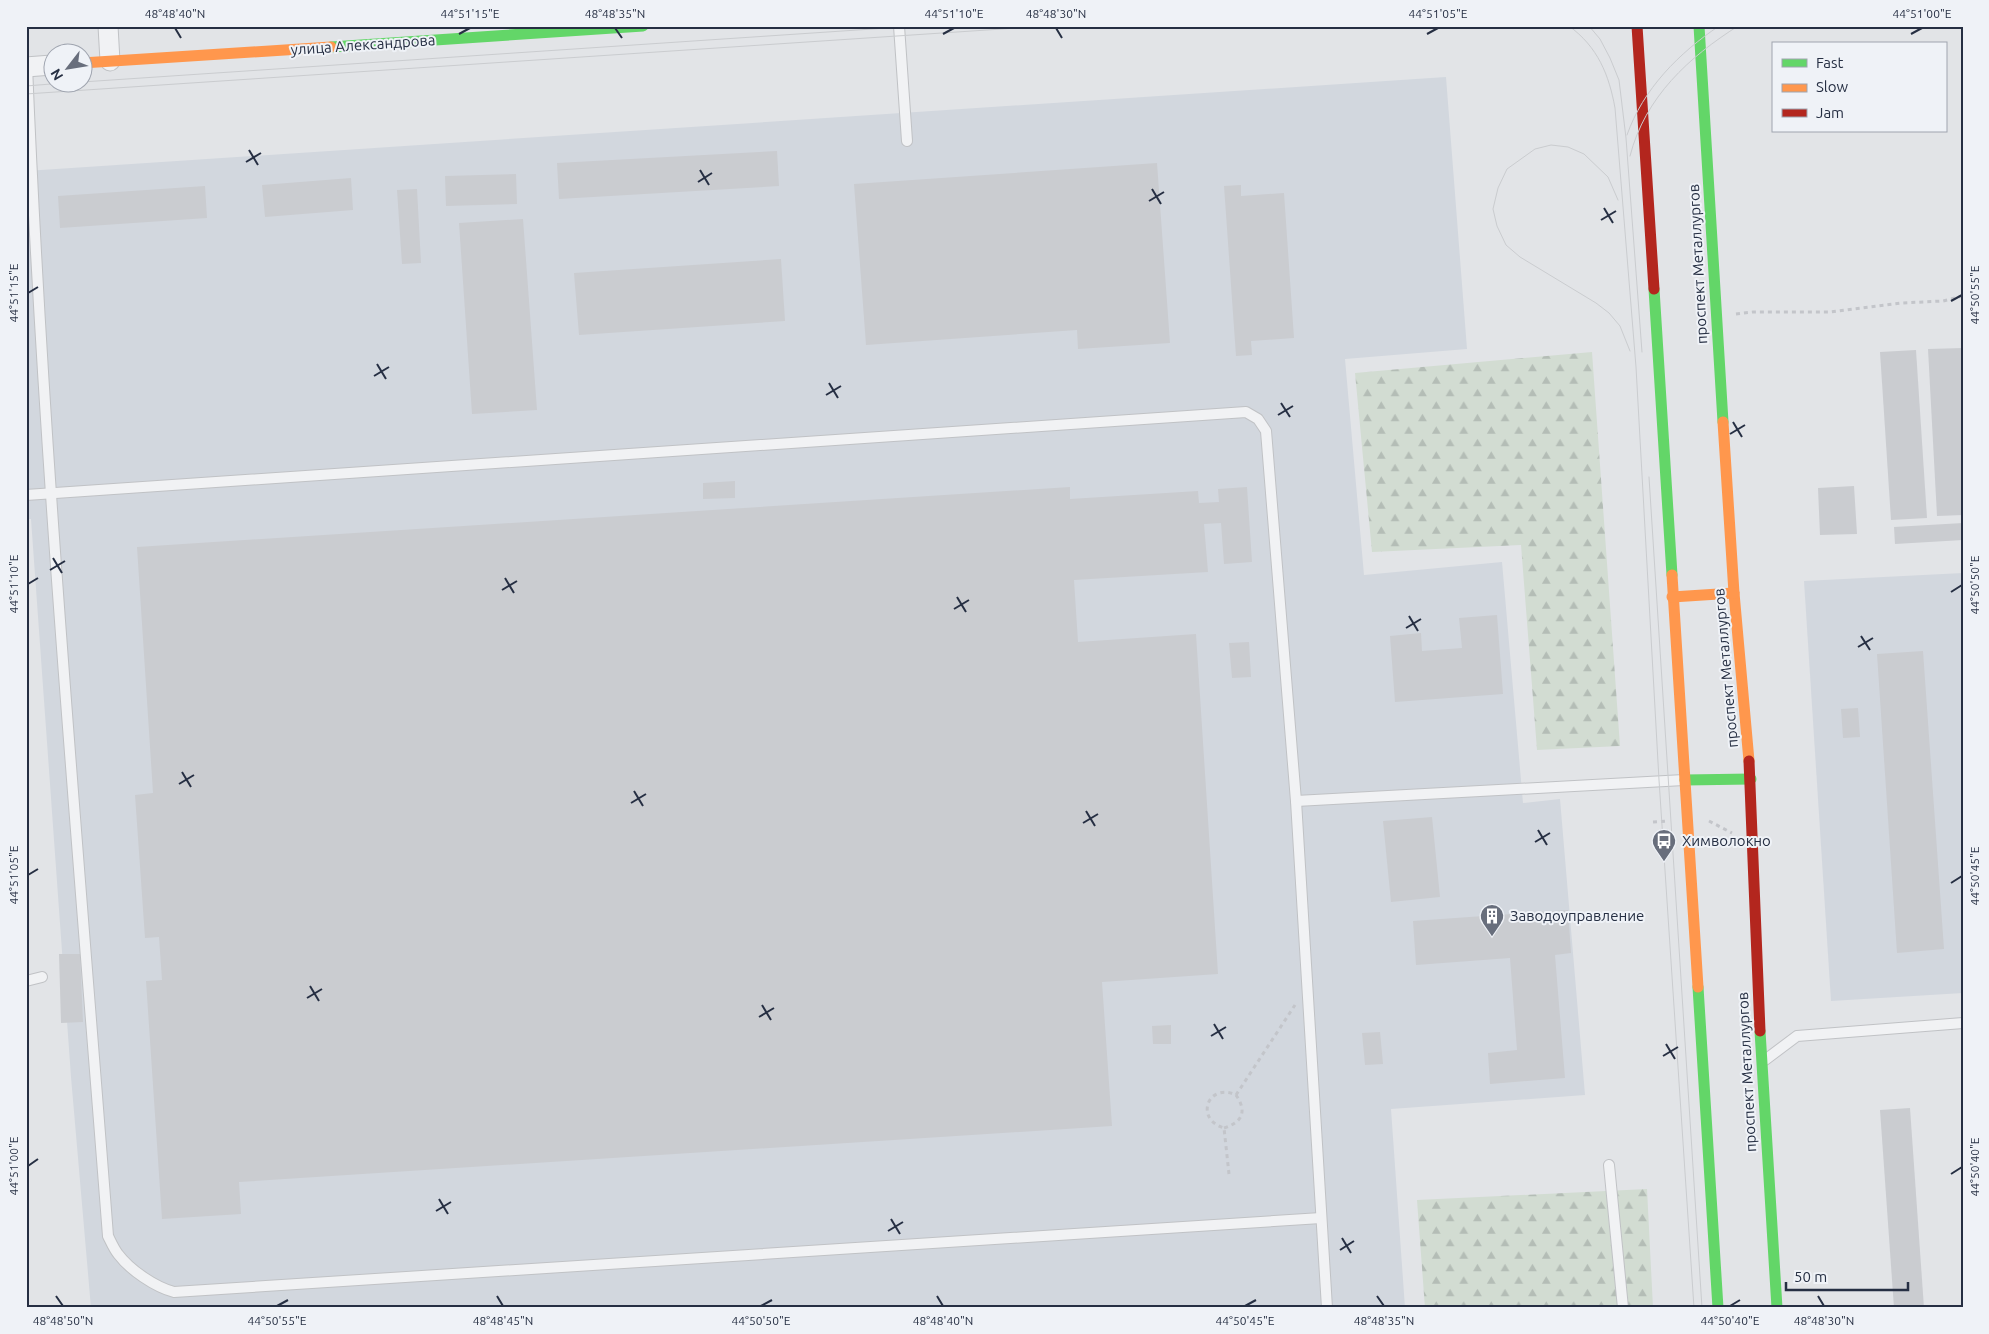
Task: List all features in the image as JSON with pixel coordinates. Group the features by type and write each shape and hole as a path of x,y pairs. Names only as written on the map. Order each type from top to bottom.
{"street":[{"path":"108,26 110,61"},
{"name":"улица Александрова","path":"92,62 643,26"},
{"path":"1637,26 1718,1308"},
{"name":"проспект Металлургов","path":"1699,26 1734,593 1751,778 1761,1064 1777,1308"},
{"path":"27,66 42,65"},
{"path":"1672,597 1734,593"},
{"path":"1684,780 1751,778"}],"lane":[{"path":"898,26 906,141"},
{"path":"27,66 34,219 51,493 108,1236 118,1255 160,1288 174,1292 1321,1218"},
{"path":"26,496 1246,412 1258,419 1266,431 1296,801 1327,1308"},
{"path":"1296,801 1684,780"},
{"path":"26,981 42,977"},
{"path":"1761,1064 1798,1036 1963,1023"},
{"path":"1609,1165 1623,1308"}],"path":[{"path":"1716,318 1753,312 1829,312 1901,303 1944,301 1963,296"},
{"path":"1701,817 1736,834"},
{"path":"1236,1095 1308,986"},
{"path":"1228,1091 1236,1095 1242,1104 1242,1116 1235,1124 1224,1128 1216,1125 1210,1119 1207,1111 1208,1103 1212,1096 1228,1091"},
{"path":"1224,1128 1229,1174"}],"shaded area":[{"path":"1446,77 1467,349 1345,359 1364,575 1502,562 1523,803 1560,799 1585,1095 1391,1109 1405,1308 91,1308 71,1077 31,519 26,519 26,171"},
{"path":"1963,573 1963,993 1831,1001 1804,581"}],"green space":[{"path":"1592,352 1620,746 1537,750 1521,545 1372,552 1355,373"},
{"path":"1647,1189 1653,1308 1425,1308 1417,1200"}],"building":[{"path":"777,151 779,186 559,199 557,163"},
{"path":"1157,163 1170,343 1078,349 1077,330 866,345 854,184"},
{"path":"516,174 517,204 446,206 445,176"},
{"path":"351,178 353,210 265,217 262,185"},
{"path":"1241,185 1241,196 1284,193 1294,338 1251,341 1252,355 1236,356 1224,186"},
{"path":"205,186 207,218 60,228 58,196"},
{"path":"417,189 421,263 402,264 397,190"},
{"path":"523,219 537,410 472,414 459,223"},
{"path":"781,259 785,321 579,335 574,273"},
{"path":"1963,348 1963,515 1937,516 1928,349"},
{"path":"1916,350 1927,518 1891,520 1880,352"},
{"path":"735,481 735,498 703,499 703,483"},
{"path":"1854,486 1857,534 1820,535 1818,488"},
{"path":"1070,487 1070,499 1198,491 1199,503 1219,502 1218,489 1247,487 1252,562 1224,564 1221,523 1204,524 1208,572 1074,580 1078,642 1196,634 1218,974 1102,982 1112,1126 239,1182 241,1214 162,1219 146,981 162,980 159,937 145,938 135,795 153,793 137,547"},
{"path":"1963,523 1963,540 1895,544 1894,527"},
{"path":"1497,615 1503,694 1395,702 1390,636 1421,633 1422,651 1462,648 1459,618"},
{"path":"1249,642 1251,677 1232,678 1229,643"},
{"path":"1923,651 1944,949 1897,953 1877,654"},
{"path":"1858,708 1860,737 1843,738 1841,709"},
{"path":"1432,817 1440,897 1391,902 1383,821"},
{"path":"1568,910 1571,953 1555,955 1565,1078 1490,1084 1488,1053 1517,1050 1510,958 1416,965 1413,921"},
{"path":"59,954 80,954 83,1022 61,1023"},
{"path":"1171,1025 1171,1044 1153,1044 1152,1026"},
{"path":"1380,1032 1383,1064 1365,1065 1362,1033"},
{"path":"1910,1108 1924,1308 1894,1308 1880,1110"}],"tram line":[{"path":"92,81 917,26"},
{"path":"26,94 1047,26"},
{"path":"1569,26 1588,43 1601,62 1615,108 1636,367 1659,780 1694,1308"},
{"path":"1589,26 1600,39 1619,80 1626,138 1642,352"},
{"path":"1627,135 1642,102 1664,73 1690,48 1719,26"},
{"path":"1630,156 1646,115 1671,80 1703,51 1738,26"},
{"path":"26,86 42,85"},
{"path":"1618,200 1608,177 1584,154 1568,147 1551,145 1535,149 1507,169 1498,188 1493,209 1497,226 1506,245 1520,257 1596,303 1609,313 1620,326 1630,351"},
{"path":"1649,477 1702,1308"}],"traffic: fast":[{"path":"331,47 643,26"},
{"path":"1699,26 1723,422"},
{"path":"1654,289 1672,575"},
{"path":"1685,780 1751,779"},
{"path":"1698,987 1718,1308"},
{"path":"1760,1031 1777,1308"}],"traffic: slow":[{"path":"92,62 331,47"},
{"path":"1723,422 1734,593 1749,761"},
{"path":"1672,575 1698,987"},
{"path":"1672,597 1734,593"}],"traffic: jam":[{"path":"1637,26 1654,289"},
{"path":"1749,761 1760,1031"}],"place":[{"name":"Химволокно","path":"1664,862"},
{"name":"Заводоуправление","path":"1492,937"}]}
